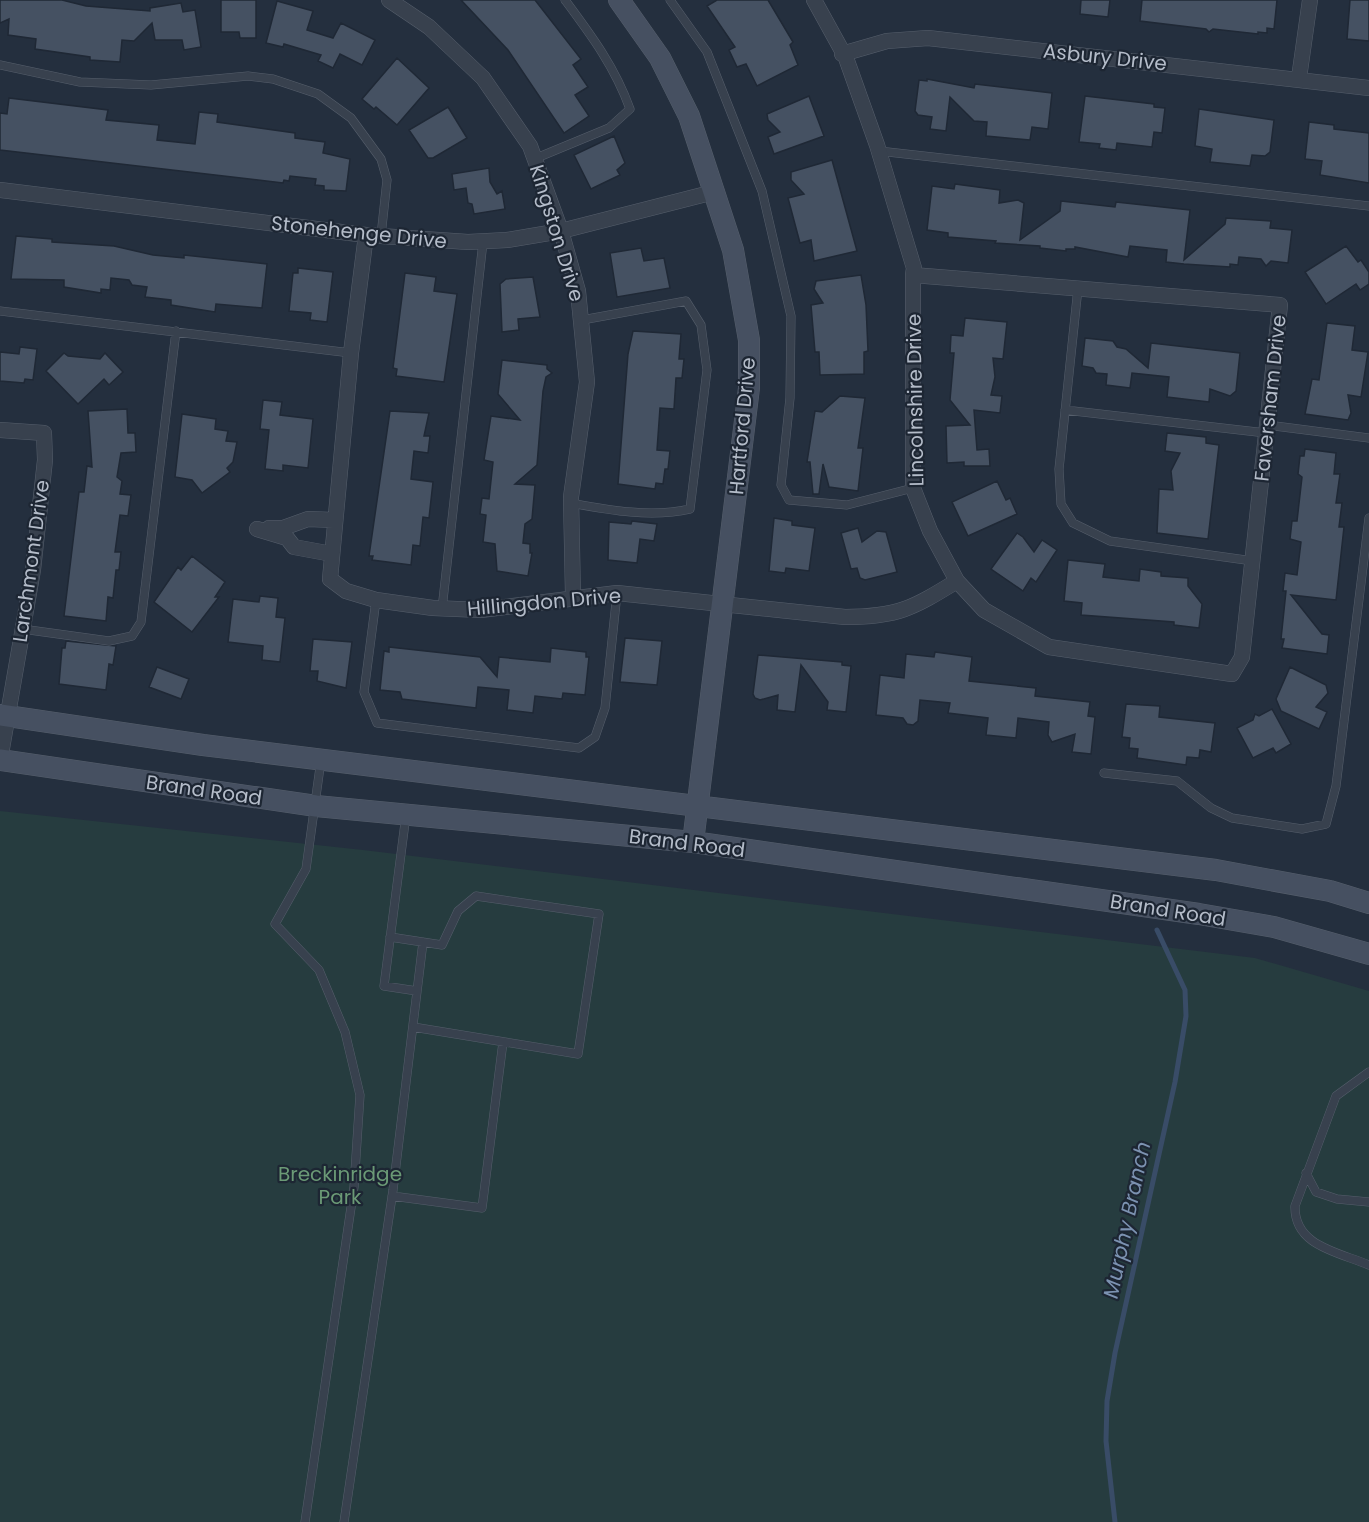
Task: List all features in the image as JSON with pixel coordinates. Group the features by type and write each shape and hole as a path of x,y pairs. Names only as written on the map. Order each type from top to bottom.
{"main road":[{"name":"Hartford Drive","path":"619,0 660,58 689,116 734,250 749,340 749,388 693,842"},
{"name":"Brand Road","path":"3,716 321,759 1216,870 1330,891 1369,903"},
{"name":"Brand Road","path":"0,760 316,806 693,842 1199,914 1274,927 1369,954"}],"street":[{"name":"Kingston Drive","path":"389,0 429,27 483,78 530,146 561,231 578,291 587,382 571,503 573,596"},
{"name":"Lincolnshire Drive","path":"814,0 846,58 879,151 914,268 913,488 930,531 957,581 984,610 1049,647 1232,674"},
{"path":"1299,78 1310,0"},
{"name":"Asbury Drive","path":"842,54 886,41 928,38 1299,78 1369,88"},
{"name":"Stonehenge Drive","path":"0,190 374,235 437,241 483,242 561,231 714,192"},
{"name":"Hillingdon Drive","path":"374,235 351,353 334,520 330,579 346,591 376,600 442,609 481,610 573,596 617,593 845,618 882,617 917,606 957,581"},
{"name":"Faversham Drive","path":"914,275 1280,305 1242,657 1232,674"},
{"name":"Larchmont Drive","path":"0,430 44,433 45,460 33,570 3,716 0,760"},
{"path":"332,554 294,547 287,538 257,529 283,528 308,519 334,520"}],"lane":[{"path":"534,159 609,128 630,109 614,71 597,42 565,0"},
{"path":"670,0 707,52 762,191 791,316 790,398 781,485 789,500 847,505 913,488"},
{"path":"0,65 80,82 151,85 248,76 295,85 318,94 351,118 381,159 387,180 374,235"},
{"path":"879,151 1369,206"},
{"path":"442,609 483,242"},
{"path":"1078,288 1059,469 1061,504 1073,523 1110,541 1253,561"},
{"path":"571,503 605,509 669,514 690,509 707,370 701,325 686,301 582,320"},
{"path":"0,311 351,353"},
{"path":"22,629 109,641 123,640 132,636 141,622 176,331"},
{"path":"1065,410 1369,438"},
{"path":"1104,773 1177,781 1212,808 1232,818 1302,829 1326,824 1336,786 1369,518"},
{"path":"376,600 364,692 377,723 579,748 595,736 605,708 617,593"},
{"path":"305,1522 354,1187 360,1095 345,1032 319,970 275,924 306,869 321,759"},
{"path":"406,814 384,986 417,991"},
{"path":"390,937 442,945 458,911 476,896 599,914 578,1054 413,1027"},
{"path":"344,1522 392,1196 423,942"},
{"path":"392,1196 482,1208 503,1042"},
{"path":"1369,1072 1336,1096 1306,1173 1295,1206 1294,1222 1308,1240 1369,1265"},
{"path":"1306,1173 1316,1192 1337,1199 1369,1202"}],"green space":[{"name":"Breckinridge Park","path":"0,811 363,850 1255,958 1369,991 1369,1522 0,1522"}],"building":[{"path":"0,0 62,0 86,6 150,11 150,8 181,3 183,12 195,10 201,47 184,50 182,40 155,40 152,23 134,41 122,40 120,62 90,60 90,57 35,49 36,39 8,35 9,19 0,23"},
{"path":"221,0 256,0 256,38 240,38 239,32 221,32"},
{"path":"461,0 535,0 581,59 573,65 588,87 575,95 589,116 564,133 508,50"},
{"path":"717,0 768,0 793,42 790,45 798,65 757,86 746,64 737,67 729,50 735,47 707,6"},
{"path":"1081,0 1110,0 1108,17 1080,14"},
{"path":"1142,0 1277,0 1274,29 1267,28 1267,33 1258,32 1258,34 1213,29 1209,32 1206,29 1140,21"},
{"path":"1350,0 1369,0 1369,41 1347,39"},
{"path":"277,1 313,11 307,30 333,38 341,23 375,40 362,65 340,54 333,68 318,61 321,55 284,44 283,47 266,43"},
{"path":"397,58 429,88 397,125 376,107 374,109 362,99"},
{"path":"927,79 974,88 975,84 1052,93 1048,129 1032,127 1030,140 986,136 987,122 974,121 950,97 946,131 930,129 932,117 918,115 915,111 919,80 927,81"},
{"path":"809,96 824,136 774,154 768,137 780,132 768,120 767,114"},
{"path":"1085,96 1154,104 1154,107 1165,108 1162,133 1154,132 1152,147 1117,143 1116,150 1099,148 1100,144 1079,142"},
{"path":"9,98 108,110 106,120 159,125 157,140 195,144 199,112 218,114 217,122 295,133 295,138 325,142 323,153 350,159 346,191 324,190 324,186 315,185 316,179 290,176 289,181 284,180 283,183 0,150 0,113 7,114"},
{"path":"448,107 467,138 433,158 428,158 409,130"},
{"path":"1199,109 1274,120 1270,152 1265,156 1252,155 1250,166 1210,162 1212,149 1195,146"},
{"path":"1309,122 1334,125 1334,129 1369,133 1369,183 1320,175 1322,161 1305,159"},
{"path":"614,136 625,163 617,170 620,175 591,189 574,155"},
{"path":"832,160 857,251 814,261 811,240 800,243 788,198 804,194 791,180 791,172"},
{"path":"489,168 490,182 497,194 502,191 505,209 474,214 472,204 468,203 466,188 454,190 452,174"},
{"path":"955,184 1000,190 999,203 1018,200 1024,203 1020,240 1060,211 1061,201 1115,207 1116,202 1190,210 1184,260 1225,224 1226,218 1271,221 1270,228 1292,230 1288,263 1271,261 1266,266 1261,259 1239,257 1238,265 1230,264 1230,267 1184,264 1166,262 1167,250 1130,246 1128,257 1075,247 1075,249 1066,249 1066,251 1040,248 1040,246 948,237 948,233 927,230 932,186 954,189"},
{"path":"16,236 52,239 52,242 114,246 153,255 184,258 184,255 267,264 262,308 216,304 215,312 171,305 171,300 145,297 147,287 132,285 129,280 111,278 110,290 101,289 101,293 64,287 64,280 11,279"},
{"path":"1346,246 1358,262 1361,260 1369,272 1369,284 1360,290 1356,284 1326,304 1305,272"},
{"path":"641,248 644,261 664,258 670,288 617,297 610,253"},
{"path":"298,268 333,272 327,322 310,320 311,313 289,311 293,273 298,273"},
{"path":"405,273 436,277 434,291 457,294 444,382 396,376 397,369 393,368"},
{"path":"861,275 866,305 868,351 864,352 864,374 820,375 819,352 815,352 811,305 823,303 814,289 816,281"},
{"path":"533,277 540,317 518,319 519,330 502,332 500,284 506,279"},
{"path":"965,318 1007,322 1003,359 993,358 995,377 991,395 1002,396 1000,413 974,410 977,450 989,449 990,466 964,466 964,462 947,463 946,426 970,425 950,400 954,353 950,353 951,335 963,336"},
{"path":"1327,323 1355,326 1352,350 1368,352 1361,397 1348,395 1351,413 1348,420 1305,414 1312,379 1319,380"},
{"path":"633,331 681,334 679,359 684,359 682,378 676,378 674,409 660,408 657,450 670,451 668,469 665,469 663,484 656,483 655,489 618,484 628,354"},
{"path":"1085,338 1113,341 1117,347 1126,349 1148,368 1151,343 1240,353 1236,391 1230,396 1210,389 1209,402 1167,397 1169,377 1132,373 1130,388 1106,385 1107,374 1096,373 1093,368 1082,366"},
{"path":"20,347 37,349 33,380 25,379 24,383 0,381 0,352 19,354"},
{"path":"64,353 68,356 100,359 105,353 123,372 109,385 104,379 78,404 46,371"},
{"path":"502,360 547,365 547,369 552,373 546,377 543,391 537,465 515,484 535,485 532,519 525,524 523,543 530,544 530,553 532,553 528,576 497,571 495,544 483,542 486,515 480,514 482,498 489,499 493,462 484,460 491,416 520,420 498,394"},
{"path":"840,396 865,398 858,448 863,448 858,491 829,487 823,464 819,494 813,494 810,462 807,462 815,411 822,412"},
{"path":"263,400 282,402 280,415 313,419 308,468 283,465 283,471 265,469 269,430 260,429"},
{"path":"127,409 128,433 135,433 136,452 121,453 117,477 122,481 120,494 131,495 128,516 120,515 115,552 121,552 119,570 116,570 113,598 108,597 106,621 64,616 79,492 84,492 87,466 92,467 88,411"},
{"path":"390,411 429,413 424,436 430,436 428,453 414,451 411,479 433,482 429,518 423,517 420,546 413,545 411,565 372,560 373,556 369,556"},
{"path":"182,414 216,419 215,429 228,431 226,441 237,442 233,462 227,468 230,472 202,493 192,480 175,477"},
{"path":"1167,433 1206,437 1206,443 1219,445 1208,539 1157,533 1159,489 1173,490 1171,471 1180,453 1165,451"},
{"path":"1305,449 1336,453 1334,474 1340,474 1336,503 1342,503 1339,527 1344,527 1336,600 1291,595 1322,634 1329,635 1327,654 1282,648 1284,639 1281,639 1286,591 1283,591 1285,573 1297,575 1301,542 1290,539 1292,521 1297,521 1302,477 1298,474 1300,456 1304,456"},
{"path":"997,481 1006,500 1010,498 1017,514 968,536 952,502"},
{"path":"774,518 792,521 792,525 815,528 809,571 786,568 785,573 769,571"},
{"path":"632,521 657,524 654,541 640,539 637,563 608,560 609,522 631,524"},
{"path":"858,528 862,542 877,531 886,532 897,572 865,580 860,578 857,568 851,569 841,533"},
{"path":"1017,533 1023,537 1034,552 1042,540 1057,550 1036,582 1031,578 1023,591 991,569"},
{"path":"192,556 225,582 215,597 219,597 192,632 154,602 178,567 181,570"},
{"path":"1068,560 1105,564 1103,577 1139,581 1140,569 1161,572 1161,576 1188,578 1188,586 1202,604 1199,628 1174,625 1174,622 1081,615 1082,603 1064,601"},
{"path":"260,596 278,598 276,617 285,618 280,662 262,660 263,646 228,642 233,599 259,602"},
{"path":"625,638 662,641 657,685 620,682"},
{"path":"313,639 352,642 346,688 317,681 318,671 310,671"},
{"path":"66,641 116,646 113,665 109,664 106,690 59,684 62,648 65,648"},
{"path":"389,647 480,657 497,677 499,657 550,662 551,648 586,652 586,657 589,657 585,695 563,693 562,699 535,696 533,713 507,710 509,690 478,687 476,708 402,699 400,692 380,690 384,651 389,652"},
{"path":"935,652 972,657 969,681 1036,688 1035,696 1090,702 1088,716 1095,717 1091,754 1072,752 1075,734 1052,742 1048,735 1049,722 1018,718 1016,738 986,735 988,718 948,713 950,703 920,700 918,721 913,725 907,724 903,718 876,715 880,675 904,678 906,654 934,657"},
{"path":"758,655 842,662 842,665 851,666 846,712 827,710 828,702 801,665 795,712 777,710 778,695 760,700 755,698 753,694"},
{"path":"157,667 189,679 181,699 149,687"},
{"path":"1290,667 1326,685 1328,693 1316,707 1327,712 1319,729 1281,711 1276,699"},
{"path":"1126,704 1160,706 1159,717 1215,723 1211,752 1200,750 1199,758 1187,757 1186,765 1137,758 1138,749 1129,748 1130,738 1122,737"},
{"path":"1272,709 1291,744 1276,753 1273,748 1253,758 1237,728 1253,720 1255,714 1259,716"}],"waterway":[{"name":"Murphy Branch","path":"1115,1522 1106,1441 1107,1401 1115,1353 1175,1082 1186,1016 1185,990 1157,930"}]}
